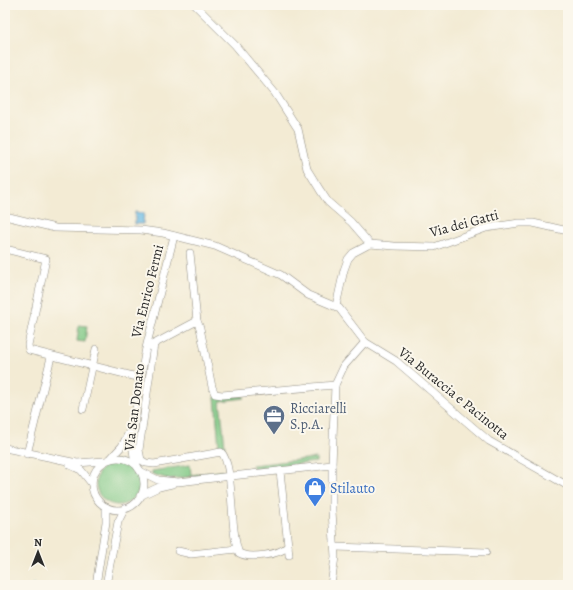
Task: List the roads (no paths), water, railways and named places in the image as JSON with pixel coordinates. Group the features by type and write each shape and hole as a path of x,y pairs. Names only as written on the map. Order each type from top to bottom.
{"street":[{"path":"5,216 55,228 141,230 174,236 218,247 281,275 308,295 336,306 348,259 353,253 370,244 322,193 307,169 298,129 275,93 235,45 195,5"},
{"name":"Via dei Gatti","path":"370,244 434,247 486,228 519,222 533,223 568,231"},
{"name":"Via Enrico Fermi","path":"134,423 146,348 174,236"},
{"path":"5,249 46,259 28,347 31,351 141,378"},
{"path":"190,253 197,321 200,328 212,387 218,395 336,385"},
{"name":"Via Buraccia e Pacinotta","path":"336,306 343,311 365,342 396,361 489,441 568,486"},
{"name":"Via San Donato","path":"146,348 197,321"},
{"path":"331,585 335,557 332,465 336,385 344,366 365,342"},
{"name":"Via San Donato","path":"154,344 139,450 142,460 146,463 154,464 221,452 224,456 229,477"},
{"path":"83,409 96,349"},
{"path":"27,454 51,357"},
{"path":"63,462 81,470 92,484 95,496 106,507 115,509 125,508 135,503 140,496 144,484 133,451 134,423"},
{"path":"92,484 97,469 122,446 134,423"},
{"path":"5,448 63,462 78,464 124,459 158,480 178,482"},
{"path":"140,496 159,487 178,482 332,465"},
{"path":"280,471 289,556"},
{"path":"229,477 237,549 240,554 248,556 280,552 288,546"},
{"path":"96,585 106,522 106,507"},
{"path":"106,585 118,524 125,508"},
{"path":"335,547 486,552"},
{"path":"178,551 191,554 237,549"}],"water":[{"path":"135,212 144,213 143,224 135,224"}],"place":[{"name":"Ricciarelli S.p.A.","path":"274,436"},
{"name":"Stilauto","path":"315,508"}]}
